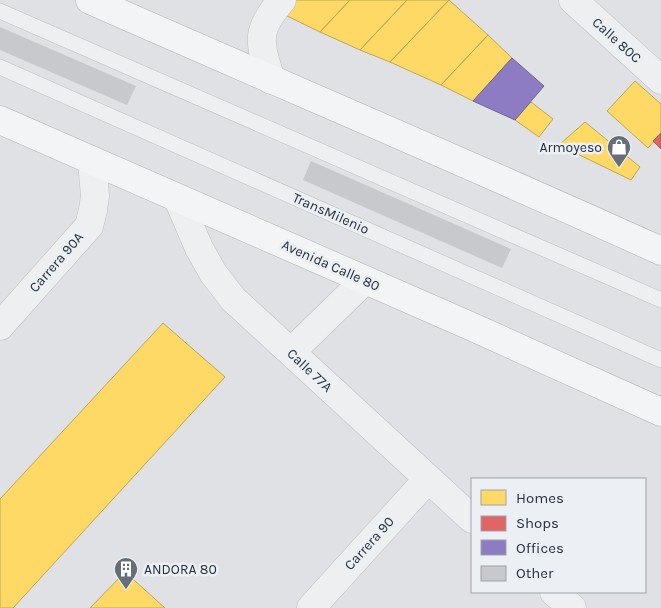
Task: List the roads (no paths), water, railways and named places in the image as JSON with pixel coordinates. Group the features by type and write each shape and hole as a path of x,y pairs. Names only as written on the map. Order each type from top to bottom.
{"highway":[{"path":"90,0 661,251"},
{"name":"Avenida Calle 80","path":"0,120 661,412"}],"street":[{"path":"271,80 261,35 273,10 282,0"},
{"name":"Calle 80C","path":"573,0 661,80"},
{"name":"Carrera 90A","path":"0,326 88,226 96,196 92,161"},
{"name":"Calle 77A","path":"178,199 199,248 213,273 233,299 471,518"},
{"path":"291,352 365,280"},
{"name":"Carrera 90","path":"311,608 428,479"},
{"path":"555,593 572,608"}],"lane":[{"path":"0,11 661,300"},
{"name":"TransMilenio","path":"0,67 661,360"}],"place":[{"name":"Armoyeso","path":"619,168"},
{"name":"ANDORA 80","path":"126,590"}]}
